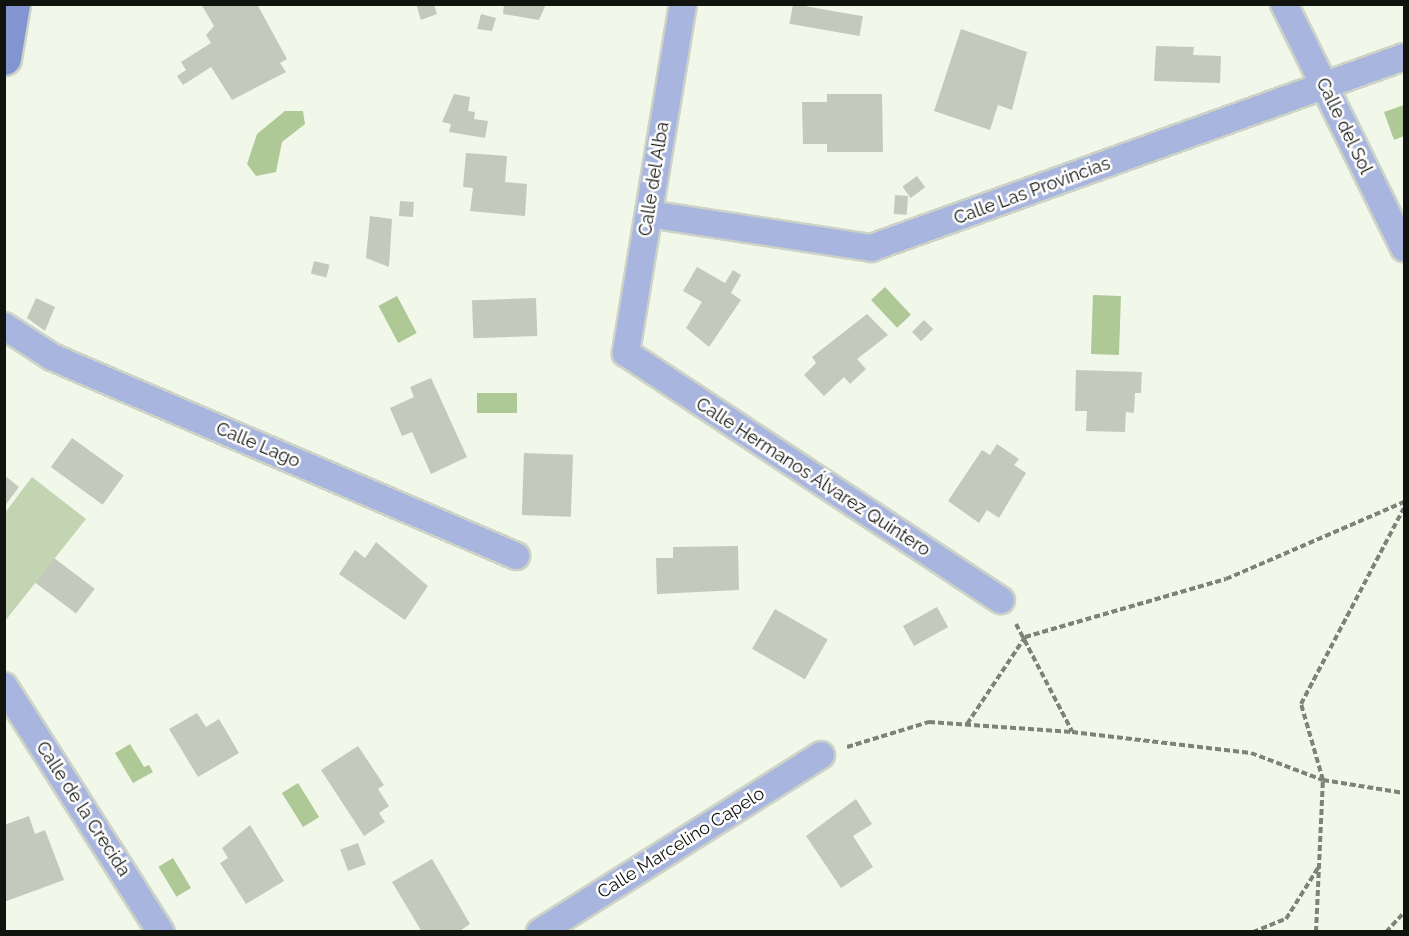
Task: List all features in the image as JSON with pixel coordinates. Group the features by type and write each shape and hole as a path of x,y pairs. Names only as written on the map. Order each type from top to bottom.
{"main road":[{"path":"4,58 13,4"}],"street":[{"name":"Calle del Alba","path":"626,353 683,4"},
{"name":"Calle del Sol","path":"1284,4 1404,248"},
{"name":"Calle Las Provincias","path":"649,214 871,248 1404,57"},
{"name":"Calle Lago","path":"4,326 52,357 516,556"},
{"name":"Calle Hermanos Álvarez Quintero","path":"626,353 1001,600"},
{"name":"Calle de la Crecida","path":"4,686 161,932"},
{"name":"Calle Marcelino Capelo","path":"540,932 821,755"}],"path":[{"path":"967,724 1025,638 1226,579 1404,502"},
{"path":"1316,932 1323,780 1301,704 1404,508"},
{"path":"1001,600 1025,638 1072,732"},
{"path":"821,755 929,722 967,724 1072,732 1251,753 1323,780 1404,793"},
{"path":"1253,932 1286,919 1319,868"},
{"path":"1386,932 1404,913"}],"shaded area":[{"path":"1404,105 1404,136 1394,140 1384,112"},
{"path":"285,111 303,111 305,124 282,142 276,172 256,176 247,164 257,134"},
{"path":"885,287 911,315 897,328 871,300"},
{"path":"1093,295 1121,296 1119,355 1091,354"},
{"path":"397,296 417,333 398,343 378,306"},
{"path":"477,393 517,393 517,413 477,413"},
{"path":"32,477 86,519 5,621 4,514"},
{"path":"130,744 144,767 149,765 153,772 133,783 115,753"},
{"path":"298,783 319,817 303,827 282,793"},
{"path":"173,858 191,888 176,897 158,867"}],"building":[{"path":"201,4 257,4 287,59 280,63 286,72 232,100 211,67 183,85 177,76 186,70 181,62 211,43 206,35 214,26"},
{"path":"416,4 434,4 437,14 421,20"},
{"path":"504,4 546,4 539,20 503,14"},
{"path":"793,4 863,16 859,36 790,24"},
{"path":"481,14 496,18 492,31 477,29"},
{"path":"961,29 1027,52 1012,110 998,105 990,130 934,111"},
{"path":"1156,46 1194,47 1193,55 1221,56 1220,83 1154,81"},
{"path":"454,94 470,97 468,111 475,112 474,119 488,121 485,138 449,132 451,124 442,122"},
{"path":"827,94 882,94 883,152 827,152 827,144 803,144 802,102 827,102"},
{"path":"466,153 507,156 505,182 527,184 525,216 470,211 473,188 463,187"},
{"path":"917,176 925,187 911,198 902,187"},
{"path":"895,195 908,196 907,215 894,214"},
{"path":"400,201 414,202 413,217 399,216"},
{"path":"370,216 392,219 389,267 366,258"},
{"path":"314,261 330,265 326,277 311,274"},
{"path":"697,267 725,283 733,270 741,275 731,293 741,300 709,347 686,328 702,302 683,291"},
{"path":"36,298 55,307 45,331 27,318"},
{"path":"536,298 537,336 473,338 472,300"},
{"path":"867,314 888,335 857,359 866,369 850,384 844,377 824,396 804,375 816,363 812,357"},
{"path":"924,320 933,329 921,341 912,332"},
{"path":"1076,370 1142,372 1141,393 1135,393 1134,413 1126,412 1125,432 1086,431 1087,411 1075,411"},
{"path":"431,378 467,457 431,474 412,432 402,436 390,408 414,397 410,387"},
{"path":"72,438 124,476 103,505 51,467"},
{"path":"997,444 1019,459 1014,465 1026,473 999,518 987,510 979,523 948,501 982,450 990,455"},
{"path":"524,453 573,455 571,517 522,515"},
{"path":"4,475 19,487 4,507"},
{"path":"376,542 428,586 405,620 339,574 355,550 365,558"},
{"path":"738,546 739,590 657,594 656,558 673,558 673,547"},
{"path":"54,558 95,589 76,613 35,583"},
{"path":"937,607 948,627 914,646 903,626"},
{"path":"775,609 828,640 805,679 752,649"},
{"path":"197,713 206,727 219,719 239,753 198,777 169,729"},
{"path":"358,746 384,785 378,789 389,806 379,813 385,822 364,836 321,770"},
{"path":"856,799 872,824 853,836 873,867 841,888 806,836"},
{"path":"29,816 35,834 45,830 64,880 4,902 4,825"},
{"path":"250,825 284,881 246,904 220,863 228,858 222,848"},
{"path":"358,843 366,865 348,871 340,849"},
{"path":"432,859 470,924 458,932 422,932 392,882"}]}
